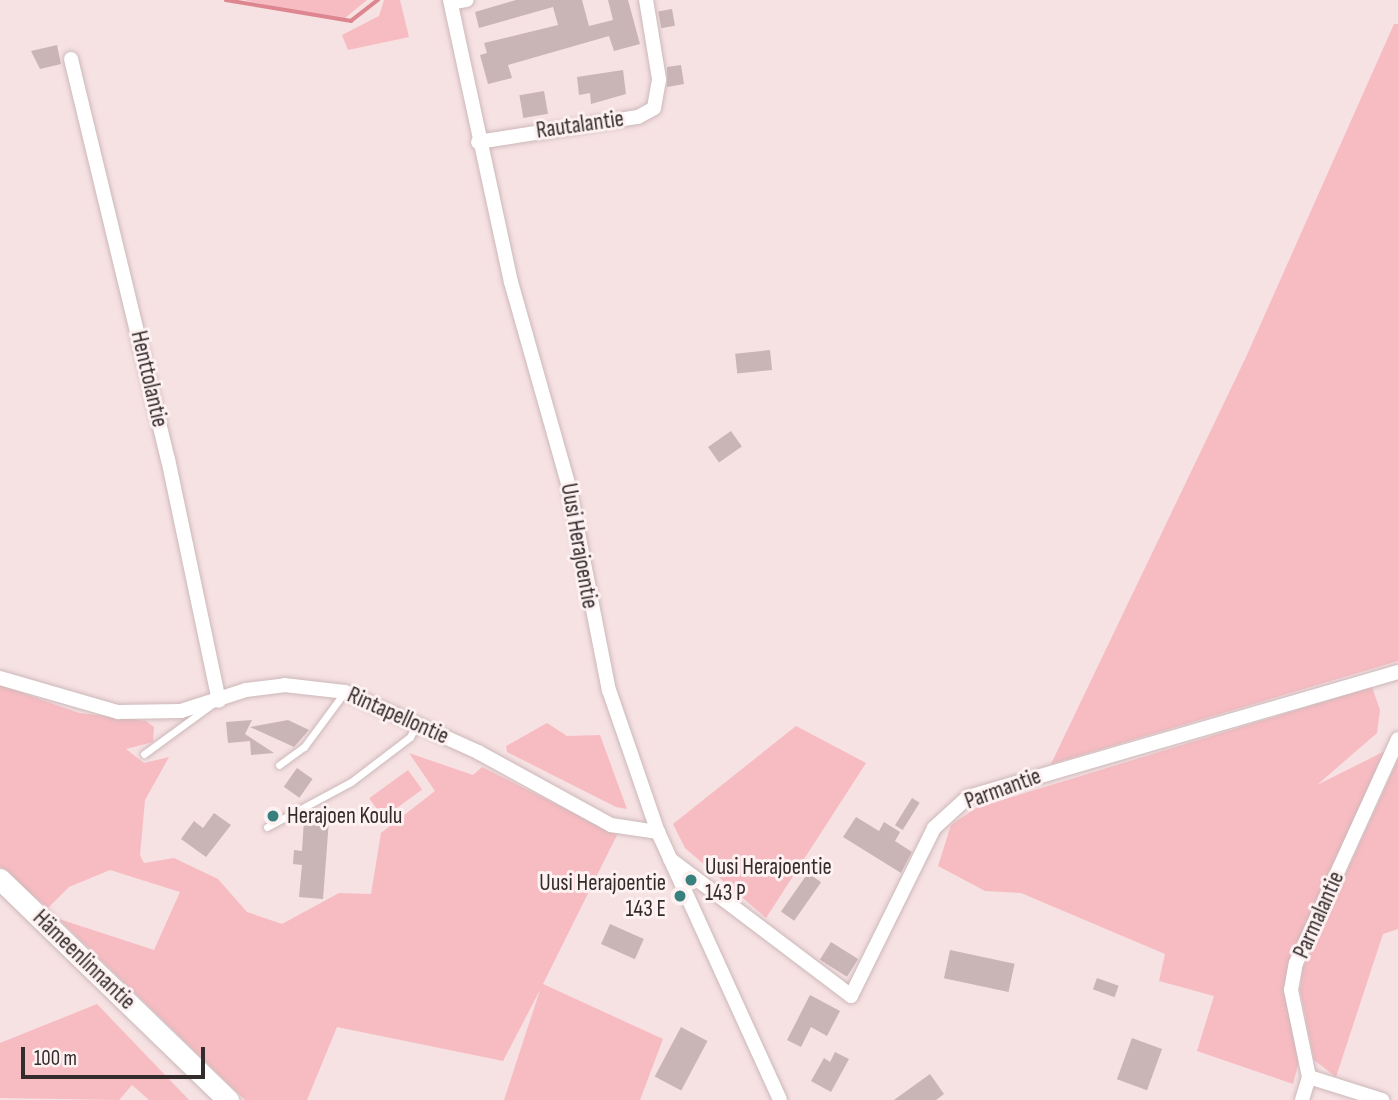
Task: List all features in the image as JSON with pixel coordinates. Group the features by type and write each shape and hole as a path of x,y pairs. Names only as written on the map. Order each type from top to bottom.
{"main road":[{"name":"Hämeenlinnantie","path":"0,879 228,1100"}],"street":[{"path":"451,1 467,0"},
{"name":"Rautalantie","path":"478,142 638,117 654,108 659,79 646,0"},
{"name":"Uusi Herajoentie","path":"451,1 478,142 511,282 569,487 609,690 658,832 780,1100"},
{"name":"Henttolantie","path":"71,59 165,446 216,703"},
{"name":"Parmantie","path":"670,859 850,996 934,828 968,797 1398,672"},
{"name":"Rintapellontie","path":"0,678 118,712 181,711 216,703 246,690 284,685 345,692 417,724 611,825 658,832"},
{"name":"Parmalantie","path":"1302,1100 1309,1077 1291,990 1296,963 1398,739"},
{"path":"1309,1077 1382,1100"}],"lane":[{"path":"279,765 304,747 345,692"},
{"path":"144,754 216,703"},
{"path":"267,827 351,782 401,744 417,724"}],"shaded area":[{"path":"244,0 367,0 345,18 313,16"},
{"path":"384,0 400,0 409,37 348,50 342,35 379,16"},
{"path":"1394,24 1398,24 1398,661 1051,764 1246,357"},
{"path":"0,685 79,713 146,721 154,727 153,742 126,749 144,763 169,757 145,800 140,855 144,863 174,858 218,879 247,912 282,924 339,893 371,894 381,833 435,791 409,753 473,775 482,767 617,835 543,984 663,1039 640,1100 504,1100 540,990 503,1061 337,1027 307,1100 245,1100 59,919 154,950 180,892 110,870 69,887 48,908 0,867"},
{"path":"1372,687 1380,710 1377,733 1317,785 1391,748 1292,967 1300,1057 1293,1084 1197,1051 1214,996 1159,981 1165,954 1021,893 985,891 938,866 951,825 976,808"},
{"path":"547,723 567,736 600,735 627,809 616,807 507,752 506,746"},
{"path":"796,726 866,763 766,918 685,848 673,824"},
{"path":"1398,759 1398,929 1383,934 1336,1077 1314,1060 1300,990 1303,968"},
{"path":"408,770 422,789 383,818 369,798"},
{"path":"97,1004 189,1100 149,1100 132,1085 119,1100 0,1098 0,1043"}],"building":[{"path":"516,0 582,0 589,26 613,20 608,0 628,0 640,44 614,51 609,36 508,65 512,78 488,84 480,55 487,53 484,43 558,25 553,7 479,28 475,12"},
{"path":"672,9 675,26 661,28 658,11"},
{"path":"57,45 61,64 40,69 31,51"},
{"path":"681,65 684,84 667,87 667,67"},
{"path":"623,70 626,94 591,104 590,93 579,95 577,77"},
{"path":"544,91 548,114 523,118 519,95"},
{"path":"770,350 772,370 737,374 735,354"},
{"path":"731,431 742,447 719,463 708,447"},
{"path":"252,720 245,734 274,753 251,755 250,741 228,743 226,722"},
{"path":"288,720 309,730 294,747 250,727"},
{"path":"297,768 313,779 299,798 284,787"},
{"path":"912,798 920,803 903,830 895,825"},
{"path":"214,813 231,825 206,857 181,839 194,821 203,828"},
{"path":"856,817 879,831 884,822 900,832 895,841 912,852 901,873 843,837"},
{"path":"304,819 329,820 323,899 299,897 302,865 293,864 294,850 302,851"},
{"path":"808,873 821,882 794,921 781,912"},
{"path":"610,924 644,939 635,959 601,944"},
{"path":"831,942 858,959 847,977 820,960"},
{"path":"950,950 1015,964 1009,992 944,978"},
{"path":"1097,978 1119,986 1115,997 1093,989"},
{"path":"810,995 840,1011 827,1036 811,1027 801,1047 787,1040"},
{"path":"681,1027 707,1041 681,1091 655,1076"},
{"path":"1132,1038 1162,1049 1147,1090 1117,1079"},
{"path":"835,1052 849,1059 831,1092 811,1081 824,1058 830,1062"},
{"path":"930,1074 944,1094 936,1100 894,1100"}],"waterway":[{"path":"226,0 351,21 378,0"}],"place":[{"name":"Herajoen Koulu","path":"273,816"},
{"name":"Uusi Herajoentie 143 P","path":"691,880"},
{"name":"Uusi Herajoentie 143 E","path":"680,896"}]}
